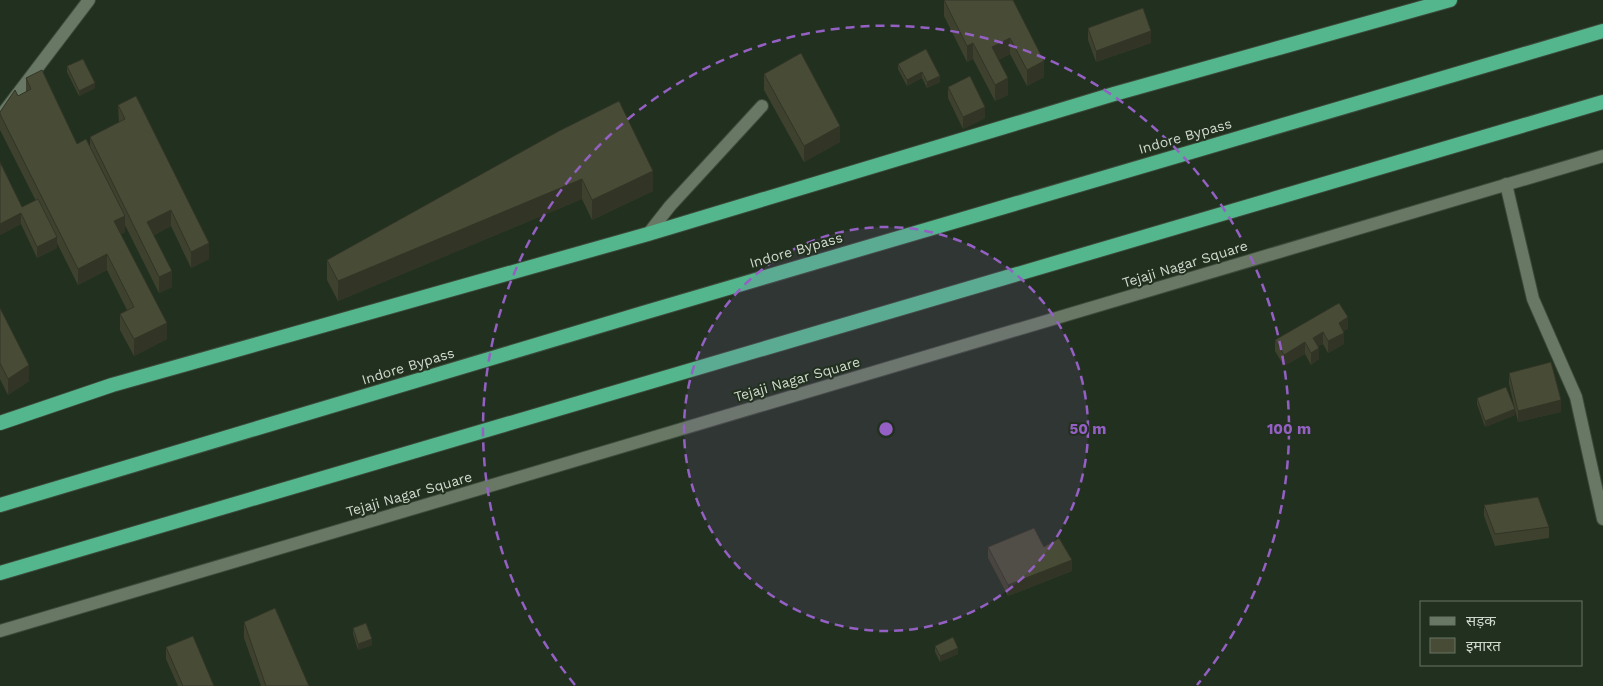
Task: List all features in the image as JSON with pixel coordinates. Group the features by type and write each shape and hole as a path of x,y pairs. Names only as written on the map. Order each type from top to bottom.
{"highway":[{"path":"0,424 112,384 648,234 1114,94 1450,0"},
{"name":"Indore Bypass","path":"0,505 642,312 1603,31"},
{"path":"0,573 1603,102"}],"street":[{"path":"0,118 90,0"},
{"path":"648,234 670,206 762,106"},
{"name":"Tejaji Nagar Square","path":"0,631 1603,156"},
{"path":"1506,184 1533,299 1576,397 1603,519"}],"building":[{"path":"944,0 1013,0 1044,61 1027,70 1010,38 992,47 1008,78 995,85 973,43 967,46"},
{"path":"1143,8 1151,31 1096,51 1088,28"},
{"path":"926,49 940,76 927,82 922,72 907,80 898,64"},
{"path":"801,53 840,126 804,146 764,74"},
{"path":"83,59 95,83 79,91 67,66"},
{"path":"42,70 77,144 86,139 125,216 114,221 167,323 134,339 120,314 134,307 107,254 78,269 0,114 15,90 18,96 31,89 26,78"},
{"path":"970,76 985,107 963,117 948,87"},
{"path":"136,96 209,243 191,252 171,210 147,222 172,271 159,277 90,137 125,119 118,105"},
{"path":"619,101 653,171 592,200 582,179 338,281 327,260 559,131"},
{"path":"0,162 22,207 38,199 57,237 37,247 21,213 0,224"},
{"path":"1339,303 1348,317 1339,323 1344,333 1328,341 1323,332 1313,338 1319,348 1311,353 1305,342 1284,355 1275,340"},
{"path":"0,308 29,365 8,379 0,363"},
{"path":"1551,362 1561,400 1518,411 1509,373"},
{"path":"1506,387 1515,409 1485,421 1477,398"},
{"path":"1538,497 1549,527 1495,534 1484,505"},
{"path":"1034,528 1044,547 1059,538 1072,560 1008,585 988,547"},
{"path":"275,608 309,686 266,686 244,622"},
{"path":"366,623 372,639 358,644 353,628"},
{"path":"193,636 214,686 183,686 166,647"},
{"path":"953,637 958,648 940,656 935,646"}]}
